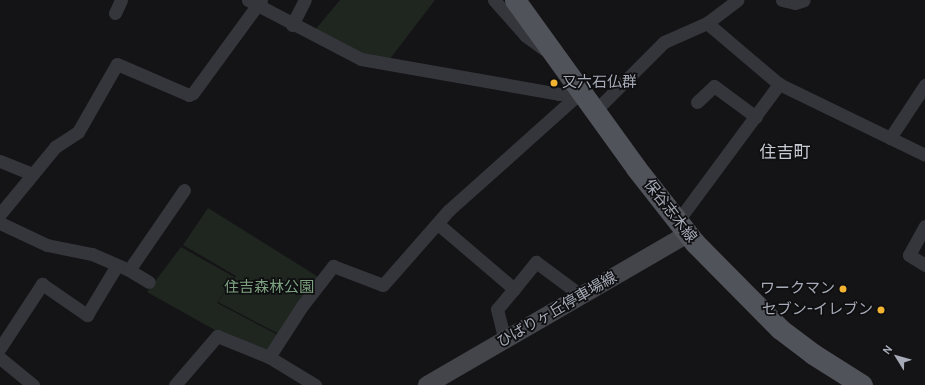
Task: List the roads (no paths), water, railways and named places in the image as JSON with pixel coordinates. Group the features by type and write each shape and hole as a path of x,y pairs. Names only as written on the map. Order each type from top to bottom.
{"main road":[{"name":"保谷志木線","path":"515,0 554,56 682,228 751,302 780,329 813,354 862,385"},
{"name":"ひばりヶ丘停車場線","path":"427,385 582,296 682,228"}],"street":[{"path":"115,13 121,0"},
{"path":"292,25 305,0"},
{"path":"494,0 526,36 554,56"},
{"path":"595,111 664,42 707,23 737,0"},
{"path":"783,0 795,3 804,0"},
{"path":"0,214 55,147 78,132 117,64 189,95 194,93 255,2 292,25 361,59 559,94 581,92"},
{"path":"707,23 779,84 925,155"},
{"path":"682,228 779,84"},
{"path":"890,138 925,85"},
{"path":"697,102 714,86 756,117"},
{"path":"269,357 302,306 334,266 383,285 449,210 581,92"},
{"path":"0,161 33,174"},
{"path":"129,270 184,190"},
{"path":"0,223 47,244 92,254 129,270 149,282"},
{"path":"438,224 514,289"},
{"path":"925,226 909,255 925,265"},
{"path":"505,340 497,309 536,262 582,296"},
{"path":"0,348 42,284 87,315 117,265"},
{"path":"175,385 217,336 269,357 315,385"},
{"path":"0,358 24,383"}],"place":[{"name":"又六石仏群","path":"554,83"},
{"name":"ワークマン","path":"843,289"},
{"name":"セブン-イレブン","path":"881,310"}],"district":[{"name":"住吉町","path":"785,153"}],"park label":[{"name":"住吉森林公園","path":"269,288"}]}
